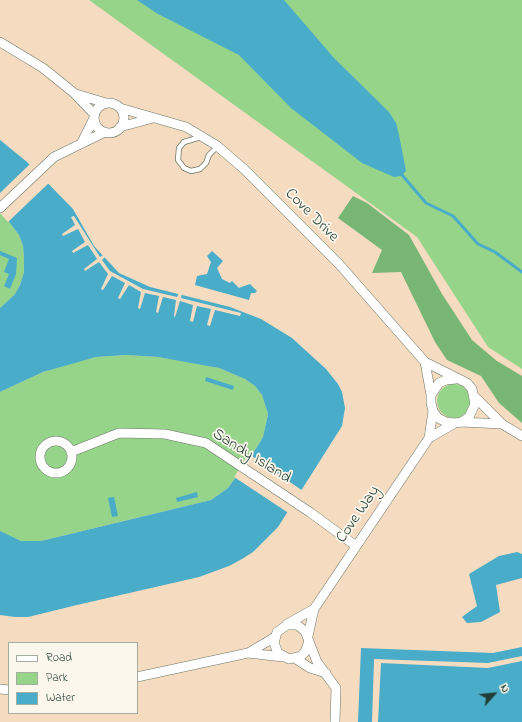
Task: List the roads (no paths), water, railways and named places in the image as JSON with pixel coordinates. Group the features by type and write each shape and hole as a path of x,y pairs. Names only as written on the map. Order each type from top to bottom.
{"street":[{"path":"0,42 43,68 74,93 94,116 97,127 105,132"},
{"path":"74,93 106,103 111,103 120,108 123,117 120,127"},
{"path":"82,142 97,109 106,103"},
{"name":"Cove Drive","path":"120,108 186,127 218,146 244,169 339,264 425,362 460,380 472,389 475,396 502,424 522,436"},
{"path":"0,208 54,157 105,132 111,132 120,127 154,118"},
{"path":"425,362 433,411"},
{"path":"431,395 434,389 446,380 460,380"},
{"path":"459,422 473,411 475,396"},
{"name":"Cove Drive","path":"433,411 438,418 446,422 502,424"},
{"name":"Cove Way","path":"296,659 305,652 314,609 429,438 433,411"},
{"name":"Cove Way","path":"429,438 459,422"},
{"name":"Sandy Island","path":"71,452 119,433 165,434 206,443 311,513 356,546"},
{"name":"Cove Way","path":"138,677 248,653 275,637 277,632 286,625 314,609"},
{"path":"286,625 297,625 301,627 308,638 317,662 336,688 335,722"},
{"path":"275,637 275,648 283,657"},
{"name":"Cove Way","path":"248,653 296,659 310,668 326,673"}],"lane":[{"path":"202,136 184,142 180,146 178,155 184,168 191,171 200,169 206,163 209,155 218,146"}],"water":[{"path":"137,0 284,0 334,58 389,112 396,123 406,171 401,176 394,177 362,163 291,108 239,55 158,14"},
{"path":"0,140 27,162 73,209 94,246 119,273 150,287 230,307 261,319 292,338 326,369 338,384 342,392 345,408 342,426 278,527 253,552 242,559 229,566 199,577 28,617 0,615 0,531 21,541 41,541 211,500 228,488 257,447 263,437 268,414 262,395 255,386 245,379 219,368 158,357 126,355 96,357 43,372 0,392 0,308 15,294 20,285 24,272 24,258 23,246 19,235 0,210"},
{"path":"0,251 17,258 16,274 10,289 4,286 9,274 4,272 9,259 0,255"},
{"path":"212,251 223,261 217,268 222,279 230,283 232,281 239,288 250,284 257,291 255,293 251,293 249,300 195,285 197,276 207,274 211,262 207,256"},
{"path":"206,377 234,386 233,390 205,381"},
{"path":"197,492 198,497 177,502 176,498"},
{"path":"114,497 118,516 112,517 108,498"},
{"path":"517,552 522,554 522,578 496,585 500,612 481,622 467,623 462,617 477,606 469,574 499,556"},
{"path":"522,647 522,722 358,722 361,648 493,653"}],"waterway":[{"path":"402,175 426,203 453,216 478,244 495,252 522,272"}]}
